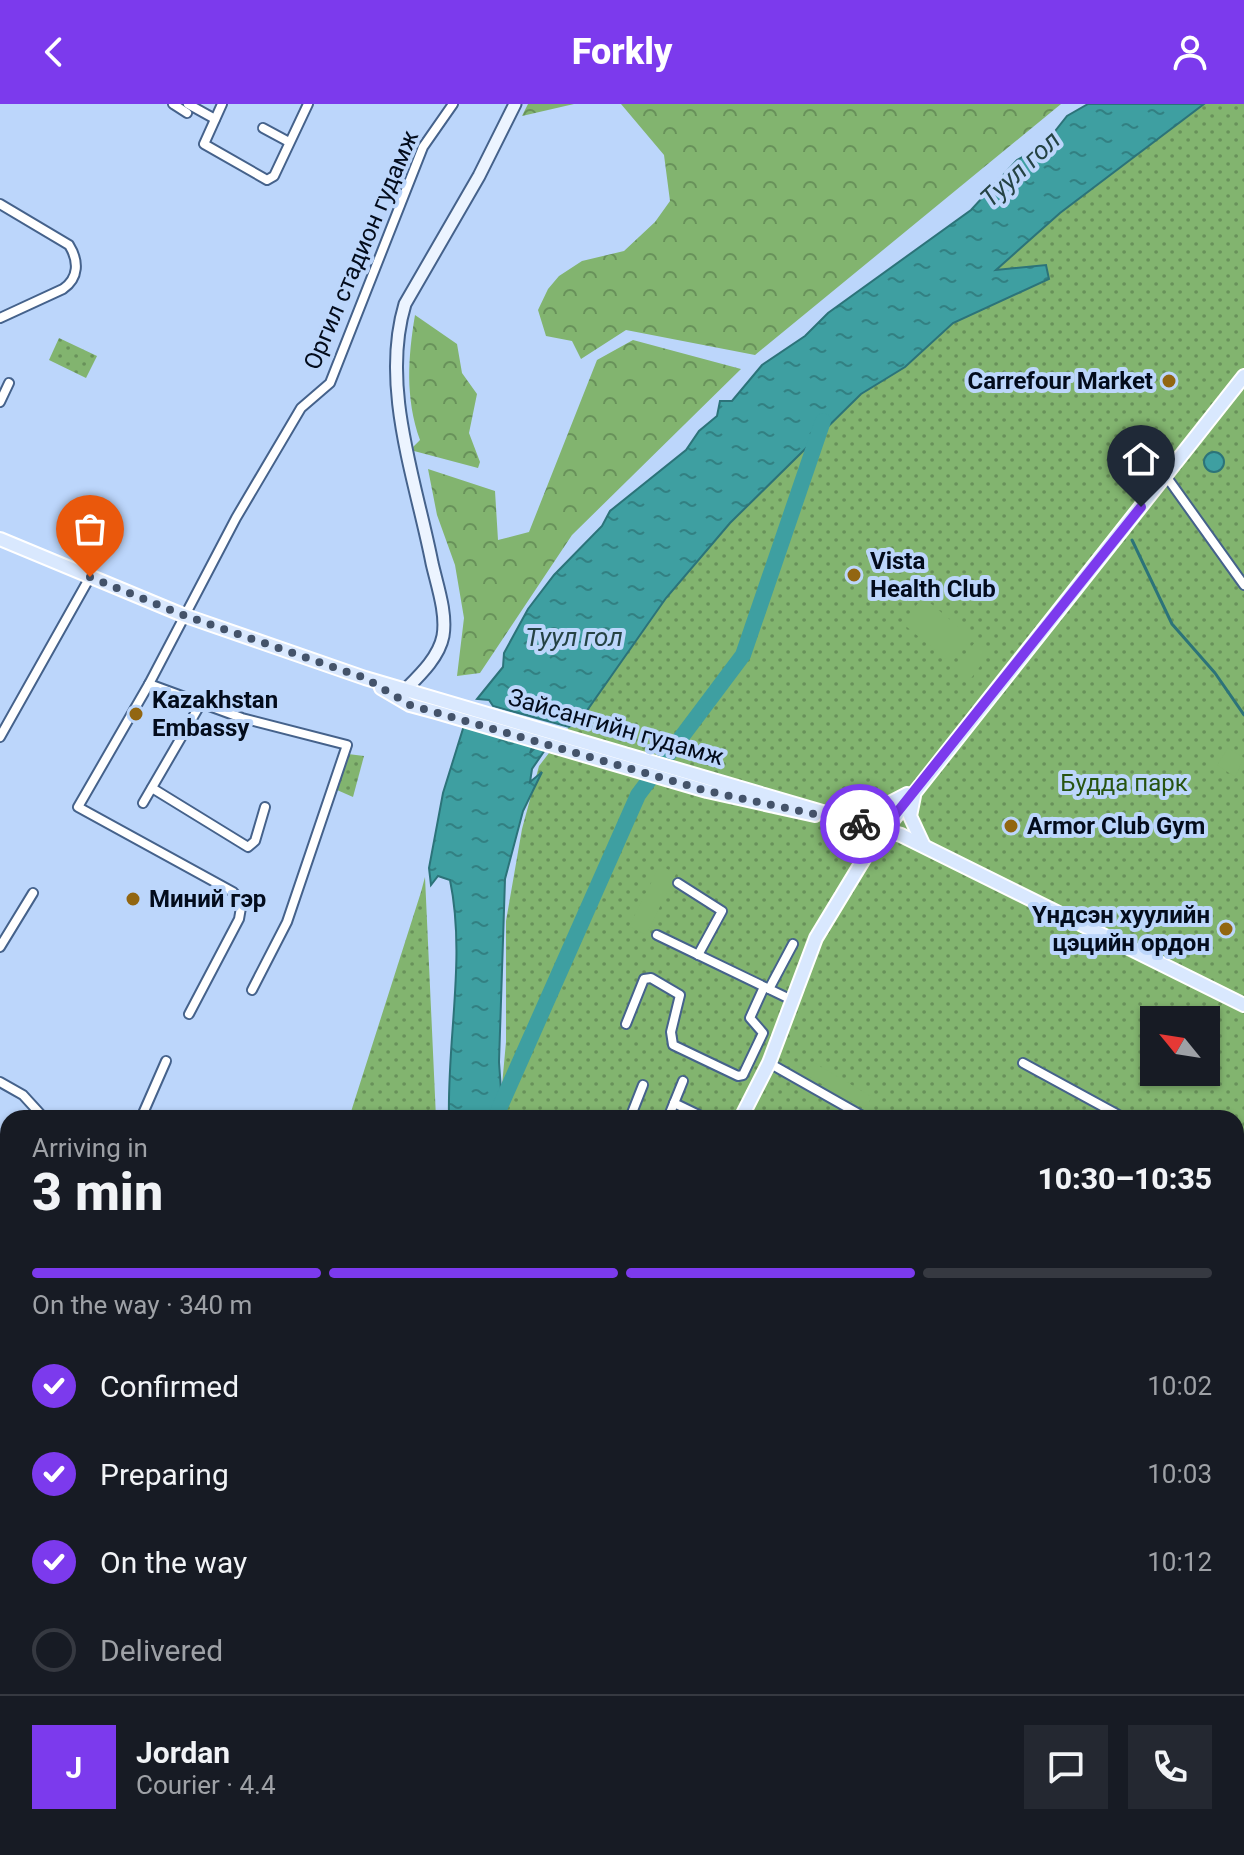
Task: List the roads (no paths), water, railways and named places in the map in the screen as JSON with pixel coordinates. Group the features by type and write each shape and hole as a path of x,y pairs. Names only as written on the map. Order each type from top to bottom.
{"main road":[{"path":"745,1110 769,1063 816,938 883,830 1244,376"},
{"name":"Зайсангийн гудамж","path":"0,539 183,615 405,690 437,706 707,791 853,822"},
{"name":"Зайсангийн гудамж","path":"365,678 410,705 437,706 712,778 923,844 1244,1005"},
{"path":"853,822 915,789"},
{"path":"915,789 910,816 923,844"}],"street":[{"path":"173,104 215,119"},
{"path":"222,104 205,138 208,149 267,180 274,176 305,105"},
{"name":"Оргил стадион гудамж","path":"189,1014 239,919 242,902 233,892 78,807 301,408 330,383 423,147 453,104"},
{"path":"405,690 438,651 443,617 398,391 398,325 405,304 479,176 515,104"},
{"path":"263,128 289,142"},
{"path":"0,204 69,245 76,256 71,283 0,318"},
{"path":"0,402 9,383"},
{"path":"1166,476 1244,585"},
{"path":"0,737 90,577"},
{"path":"149,684 200,705 347,745 287,922 252,990"},
{"path":"143,803 200,705"},
{"path":"152,788 248,847 255,841 265,807"},
{"path":"678,883 722,911 698,955"},
{"path":"0,947 33,893"},
{"path":"657,935 794,1001"},
{"path":"626,1024 640,984 644,979 651,978 680,995 671,1032 673,1045 738,1076 743,1075 763,1033 750,1018 793,944"},
{"path":"145,1110 166,1061"},
{"path":"769,1063 852,1110"},
{"path":"1023,1063 1109,1110"},
{"path":"671,1110 683,1081"},
{"path":"0,1082 23,1095 37,1110"},
{"path":"633,1110 643,1085"},
{"path":"674,1103 688,1110"}],"water":[{"name":"Туул гол","path":"1088,104 1204,104 1060,213 996,270 1046,265 1049,279 953,323 905,367 861,394 730,523 666,598 581,719 569,727 493,706 489,700 477,699 503,667 504,653 528,609 554,575 602,526 610,511 686,450 699,431 717,416 720,401 732,401 762,365 805,336 828,313 971,210 1017,160 1044,145 1067,116"},
{"path":"1214,452 1221,455 1224,462 1221,469 1214,472 1207,469 1204,462 1207,455"},
{"path":"466,719 535,739 530,753 541,741 549,744 532,769 530,782 542,772 523,811 505,879 499,1062 502,1110 449,1110 456,968 454,909 450,880 438,876 431,885 429,868 443,793"}],"waterway":[{"name":"Туул гол","path":"499,1110 638,795 743,655 823,421"},
{"path":"1132,540 1172,624 1215,673 1244,715"}],"place":[{"name":"Carrefour Market","path":"1169,381"},
{"name":"Vista Health Club","path":"854,575"},
{"name":"Kazakhstan Embassy","path":"136,714"},
{"name":"Armor Club Gym","path":"1011,826"},
{"name":"Миний гэр","path":"133,899"},
{"name":"Үндсэн хуулийн цэцийн ордон","path":"1226,929"}],"park label":[{"name":"Будда парк","path":"1124,783"}]}
